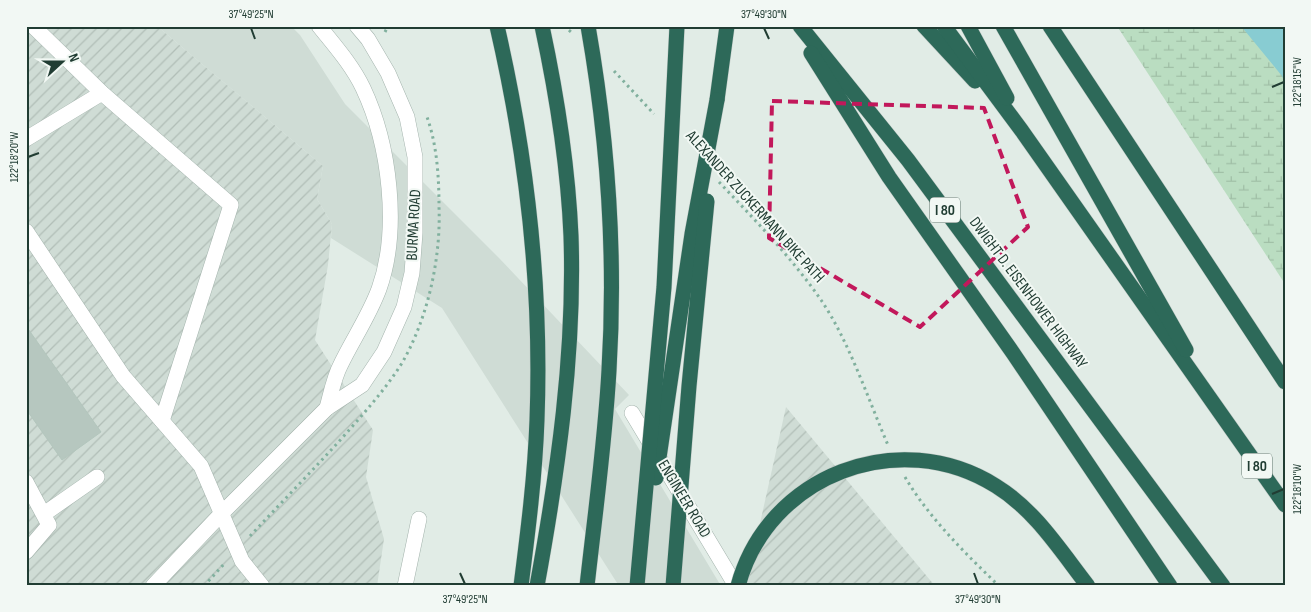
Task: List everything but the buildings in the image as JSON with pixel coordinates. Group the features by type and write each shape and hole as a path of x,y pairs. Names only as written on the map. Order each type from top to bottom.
{"highway":[{"path":"497,26 522,153 536,287 538,354 537,422 531,505 521,586"},
{"path":"537,586 563,416 571,280 571,236 564,146 556,94 542,26"},
{"path":"587,586 606,414 612,278 609,196 600,97 588,26"},
{"path":"638,586 664,287 677,26"},
{"path":"673,586 689,386 717,100 727,26"},
{"path":"794,26 889,177 1013,353 1170,586"},
{"name":"DWIGHT D. EISENHOWER HIGHWAY","path":"800,26 908,160 1223,586"},
{"path":"924,26 1006,116 1042,160"},
{"name":"I 80","path":"944,26 1042,160 1285,504"},
{"name":"I 80","path":"954,26 1042,160"},
{"name":"I 80","path":"968,26 1042,160"},
{"path":"1003,26 1230,428"},
{"path":"1050,26 1285,382"},
{"path":"638,586 692,234 717,100"},
{"path":"737,586 756,542 768,525 797,496 814,484 851,467 890,460 909,459 928,461 962,470 995,485 1009,494 1033,517 1088,586"}],"street":[{"path":"33,26 102,93 231,205 162,421"},
{"name":"BURMA ROAD","path":"319,26 344,56 363,87 375,119 384,156 391,208 387,256 379,289 363,326 340,366 327,408"},
{"name":"BURMA ROAD","path":"153,586 222,513 327,408 362,385 384,352 404,307 412,273 415,233 415,157 406,117 388,73 368,39 357,26"},
{"path":"26,138 102,93"},
{"path":"26,231 123,376 201,466 242,560 262,586"},
{"name":"ENGINEER ROAD","path":"632,413 737,586"},
{"path":"44,514 97,477"},
{"path":"26,482 49,525 26,552"},
{"path":"405,586 419,519"}],"path":[{"path":"385,33 388,26"},
{"path":"612,69 660,120"},
{"name":"ALEXANDER ZUCKERMANN BIKE PATH","path":"714,176 754,219 822,301 853,362 890,451"},
{"path":"903,473 916,495 942,526 999,586"}],"highlighted area":[{"path":"772,101 984,108 1028,227 920,327 769,238"}],"shaded area":[{"path":"26,26 157,26 323,166 317,199 332,224 328,265 315,340 373,430 366,477 384,539 377,586 26,586"},
{"path":"157,26 291,26 300,35 345,104 499,258 629,395 615,409 721,586 619,586 442,308 331,238 332,224 317,199 323,166"},
{"path":"786,407 935,586 746,586"}],"green space":[{"path":"1117,26 1285,26 1285,284"}],"water":[{"path":"1241,26 1285,26 1285,83 1282,76"}]}
